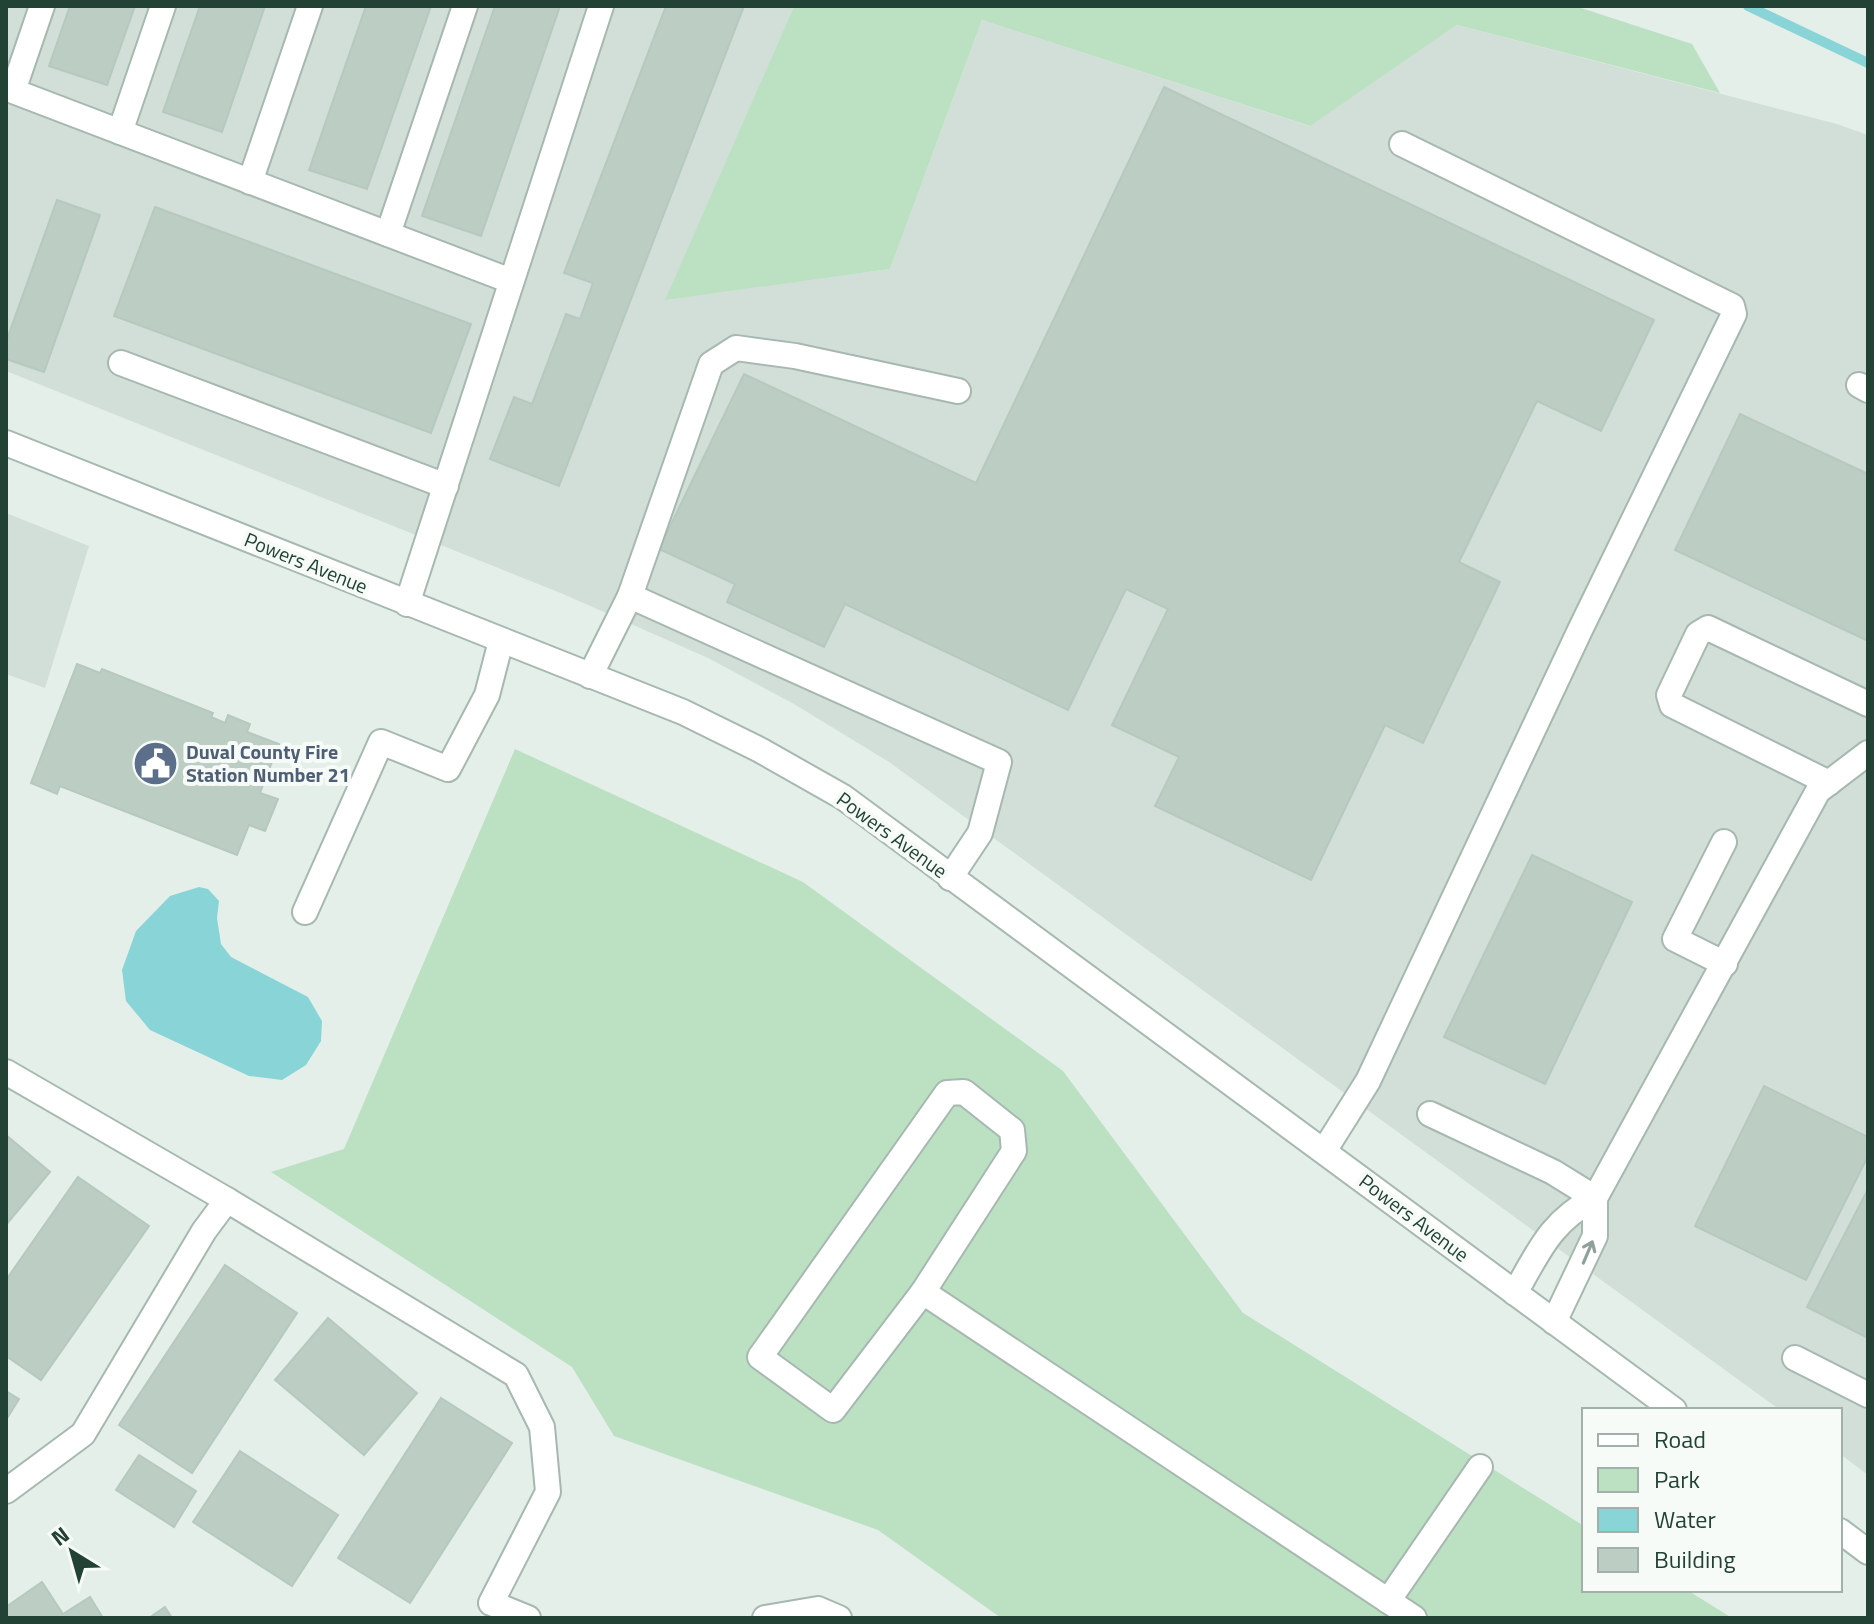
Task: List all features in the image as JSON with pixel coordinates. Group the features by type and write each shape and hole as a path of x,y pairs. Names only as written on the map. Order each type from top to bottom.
{"street":[{"path":"42,6 10,98 120,132 511,281"},
{"path":"120,132 163,6"},
{"path":"250,182 310,6"},
{"path":"388,234 465,6"},
{"path":"407,604 601,6"},
{"path":"1324,1151 1368,1081 1580,630 1734,314 1732,306 1402,144"},
{"path":"590,676 630,596 711,364 736,348 795,356 958,391"},
{"path":"121,363 446,486"},
{"name":"Powers Avenue","path":"6,443 683,712 760,750 843,797 1671,1408"},
{"path":"630,596 999,762 980,833 950,878"},
{"path":"1829,783 1672,705 1669,695 1698,634 1708,628 1868,704"},
{"path":"305,912 381,742 448,769 487,695 501,641"},
{"path":"1554,1322 1595,1236 1595,1198 1818,791 1868,753"},
{"path":"1724,842 1675,939 1725,964"},
{"path":"6,1072 227,1200 516,1375 542,1427 548,1492 484,1611 528,1618"},
{"path":"964,1092 1012,1130 1014,1151 923,1292 833,1410 760,1357 947,1093 964,1092"},
{"path":"1430,1114 1553,1172 1595,1198"},
{"path":"1515,1293 1560,1221 1572,1210 1595,1198"},
{"path":"6,1491 83,1434 204,1231 227,1200"},
{"path":"923,1292 1414,1618"},
{"path":"1795,1358 1868,1395"},
{"path":"1388,1601 1480,1467"},
{"path":"1842,1532 1868,1552"},
{"path":"765,1618 818,1609 839,1618"}],"shaded area":[{"path":"6,6 794,6 666,299 890,269 982,20 1309,126 1457,25 1837,124 1868,135 1868,1475 1842,1456 1842,1408 1777,1408 889,762 794,704 708,658 563,594 6,371"},
{"path":"6,513 89,546 45,688 6,674"}],"green space":[{"path":"794,6 1575,6 1692,44 1720,93 1457,25 1310,126 982,20 890,269 665,300"},
{"path":"515,749 803,882 1063,1071 1243,1313 1582,1525 1582,1592 1690,1592 1732,1618 1001,1618 878,1530 614,1436 572,1367 271,1172 344,1149"}],"water":[{"path":"199,887 208,889 219,901 217,918 221,944 231,957 308,997 322,1021 321,1041 306,1065 282,1080 249,1076 150,1030 126,1001 122,970 136,931 170,896"}],"building":[{"path":"70,6 135,6 107,85 49,66"},
{"path":"200,6 265,6 222,132 163,112"},
{"path":"366,6 431,6 367,189 309,170"},
{"path":"495,6 560,6 481,236 422,216"},
{"path":"666,6 744,6 559,486 490,459 514,397 532,404 566,314 580,319 593,283 564,273"},
{"path":"1164,87 1654,320 1601,431 1537,401 1459,562 1500,582 1423,743 1385,725 1311,880 1155,806 1179,757 1112,725 1168,609 1126,589 1068,710 845,604 824,647 727,602 735,584 659,549 744,374 976,483"},
{"path":"57,200 100,215 44,372 6,359 6,342"},
{"path":"155,207 471,324 431,433 114,316"},
{"path":"1740,414 1868,474 1868,641 1675,550"},
{"name":"Duval County Fire Station Number 21","path":"77,664 100,673 102,669 213,713 211,717 225,723 228,715 250,724 247,732 279,744 260,793 278,799 265,831 249,825 237,855 60,786 57,794 31,783"},
{"path":"1532,855 1632,902 1545,1084 1444,1037"},
{"path":"1764,1086 1868,1137 1868,1156 1806,1280 1695,1226"},
{"path":"6,1135 50,1172 6,1225"},
{"path":"78,1177 149,1226 41,1380 6,1356 6,1280"},
{"path":"1868,1189 1868,1338 1807,1307"},
{"path":"225,1265 297,1313 192,1473 119,1425"},
{"path":"328,1318 417,1393 364,1455 275,1380"},
{"path":"6,1391 19,1399 6,1420"},
{"path":"441,1398 512,1443 410,1603 338,1558"},
{"path":"240,1451 338,1515 292,1586 193,1522"},
{"path":"139,1455 196,1491 174,1527 116,1490"},
{"path":"42,1582 63,1614 90,1597 103,1618 6,1618 6,1607"},
{"path":"165,1607 172,1618 149,1618"}],"waterway":[{"path":"1748,6 1868,63"}],"place":[{"name":"Duval County Fire Station Number 21","path":"155,764"}]}
